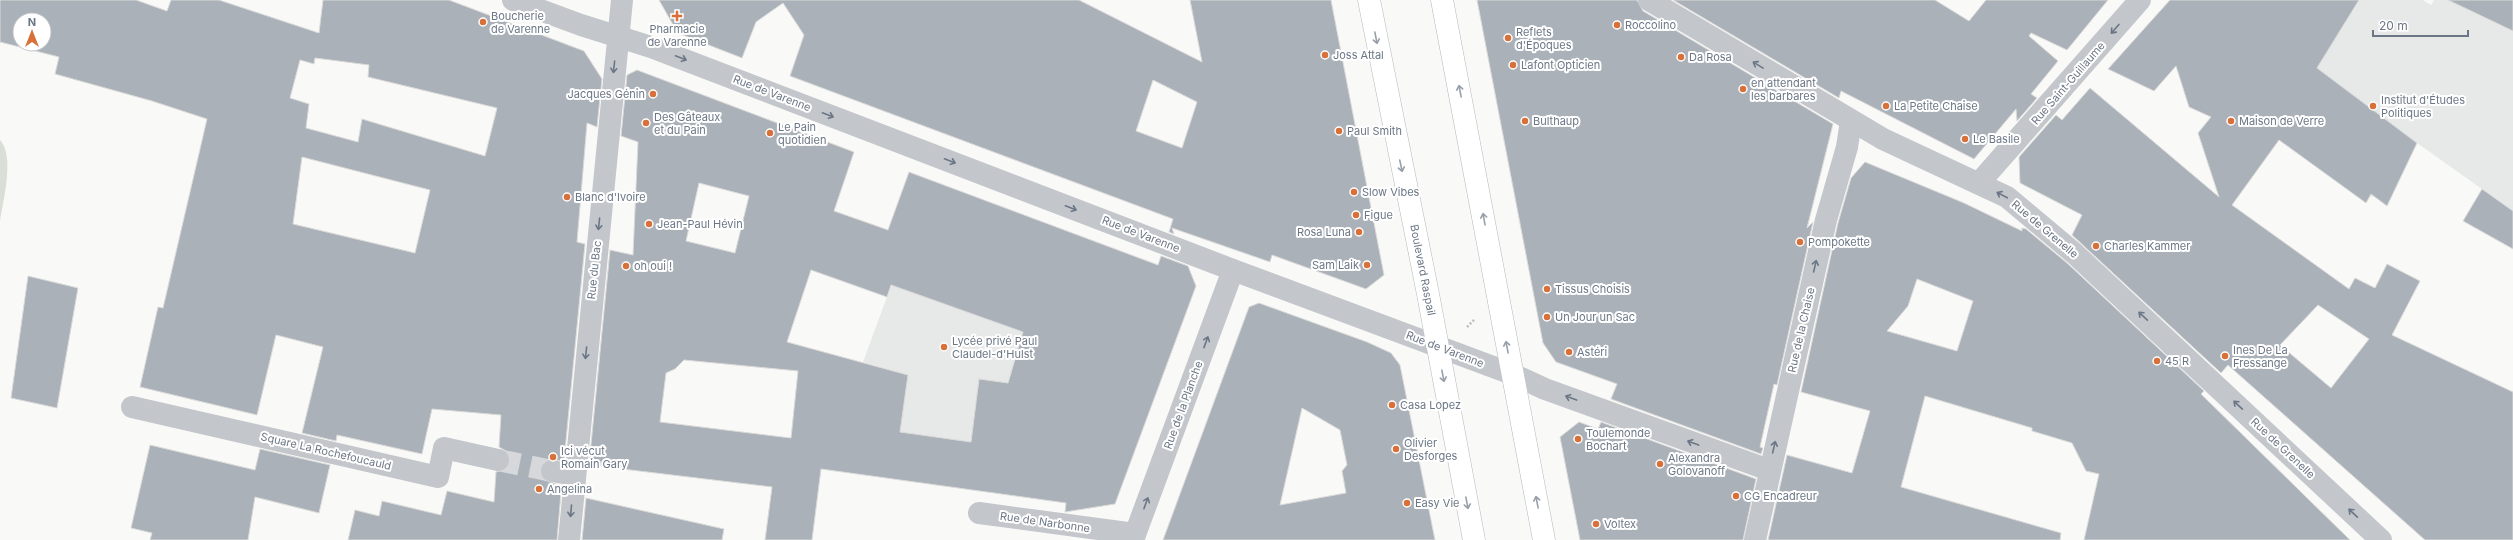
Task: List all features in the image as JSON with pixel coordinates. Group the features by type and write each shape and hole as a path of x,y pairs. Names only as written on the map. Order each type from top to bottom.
{"main road":[{"name":"Boulevard Raspail","path":"1369,0 1438,346 1474,540"},
{"path":"1442,0 1544,540"}],"street":[{"name":"Rue de Varenne","path":"513,0 651,47 1233,270 1438,346 1545,388 1769,470"},
{"name":"Rue du Bac","path":"569,540 574,476 622,0"},
{"name":"Rue de Grenelle","path":"1649,0 1883,139 2007,197 2075,254 2381,540"},
{"name":"Rue Saint-Guillaume","path":"1979,183 2140,0"},
{"name":"Rue de la Chaise","path":"1755,540 1769,470 1826,220 1847,147 1851,121"},
{"name":"Rue de la Planche","path":"1134,537 1233,270"},
{"name":"Square La Rochefoucauld","path":"132,406 438,477 444,448 498,460"},
{"path":"552,471 574,476"},
{"name":"Rue de Narbonne","path":"979,513 1134,537"}],"shaded area":[{"name":"Institut d'Études Politiques","path":"2170,0 2423,0 2431,5 2434,0 2472,0 2468,10 2513,31 2513,211 2417,143 2387,206 2374,196 2370,197 2366,203 2137,36"},
{"path":"0,140 7,157 7,179 0,221"},
{"name":"Lycée privé Paul Claudel-d'Hulst","path":"930,180 1056,227 1003,398 989,492 893,479 908,375 863,362"}],"building":[{"path":"0,0 136,0 167,11 171,0 219,0 319,33 323,0 449,0 584,51 602,79 597,127 587,123 577,242 585,244 564,461 548,459 543,463 540,469 544,480 559,485 557,492 561,493 557,540 348,540 355,510 379,516 382,501 441,515 447,491 494,502 496,472 507,468 510,457 506,451 499,447 501,415 432,409 422,454 337,435 336,441 302,433 323,347 276,335 257,415 140,387 158,307 163,308 207,119 152,101 55,74 59,57 39,52 52,52 52,12 12,12 12,45 0,42","holes":["315,58 369,65 368,77 497,108 485,156 362,119 358,142 306,128 309,104 290,98 300,60 314,64","302,157 430,190 415,253 293,224"]},
{"path":"659,0 1079,0 1202,62 1190,0 1331,0 1384,275 1366,289 1272,255 1270,262 1172,228 1174,234 1169,232 1173,219 790,76 804,35 783,3 756,22 742,58 683,35 676,30","holes":["1153,80 1197,102 1182,148 1136,131"]},
{"path":"1477,0 1637,0 1643,11 1833,124 1807,228 1813,222 1777,385 1774,384 1760,447 1763,448 1761,454 1611,399 1617,384 1556,362 1543,343"},
{"path":"1673,0 1935,0 1969,21 1986,0 2108,0 2067,50 2031,33 2029,36 2058,61 2031,94 2037,98 2017,121 2016,109 1974,159 1841,91 1839,98"},
{"path":"2170,0 2359,0 2317,68 2417,143 2387,206 2371,194 2366,203 2279,140 2232,205 2349,289 2355,278 2375,288 2387,264 2420,281 2392,335 2513,392 2513,540 2425,540 2228,365 2221,373 2072,235 2082,215 2020,183 2019,157 2056,115 2062,120 2090,88 2219,197 2198,133 2211,117 2189,107 2176,66 2154,91 2108,69","holes":["2318,305 2369,339 2331,388 2280,345"]},
{"path":"2448,0 2513,0 2513,31"},
{"path":"637,70 854,152 834,211 888,230 909,172 1158,265 1161,256 1188,266 1196,286 1115,504 1065,512 1066,503 821,469 812,540 765,540 772,487 589,465 610,250 633,255 638,142 621,136 627,75","holes":["699,183 749,196 735,253 686,241","811,270 887,297 891,285 1023,332 1008,383 979,379 971,442 900,432 908,375 787,342","684,360 798,371 791,438 660,422 666,373 675,369"]},
{"path":"1865,162 1964,203 2022,231 2022,228 2026,229 2067,263 2204,391 2201,394 2350,540 2084,540 2099,474 2086,471 2072,443 2032,431 2032,428 1925,396 1901,487 2061,533 2060,540 1768,540 1787,455 1852,473 1870,411 1801,392 1838,223 1851,178","holes":["1917,279 1973,301 1957,351 1887,331 1908,306"]},
{"path":"2482,189 2513,211 2513,249 2463,221"},
{"path":"28,276 78,288 57,408 11,398"},
{"path":"1259,303 1367,342 1391,353 1400,365 1435,540 1163,540 1249,307","holes":["1302,408 1340,430 1347,465 1342,471 1346,493 1280,505"]},
{"path":"1579,422 1598,429 1601,422 1756,479 1743,540 1580,540 1560,437"},
{"path":"150,445 255,470 260,449 330,465 319,513 255,497 248,540 150,540 152,533 131,528"},
{"path":"586,498 724,529 722,540 582,540"}],"tunnel":[{"path":"498,460 552,471"}],"place":[{"name":"Pharmacie de Varenne","path":"677,16"},
{"name":"Boucherie de Varenne","path":"483,22"},
{"name":"Roccolino","path":"1617,25"},
{"name":"Reflets d'Époques","path":"1508,38"},
{"name":"Joss Attal","path":"1325,55"},
{"name":"Da Rosa","path":"1681,57"},
{"name":"Lafont Opticien","path":"1513,65"},
{"name":"en attendant les barbares","path":"1743,89"},
{"name":"Jacques Génin","path":"653,94"},
{"name":"La Petite Chaise","path":"1886,106"},
{"name":"Institut d'Études Politiques","path":"2373,106"},
{"name":"Bulthaup","path":"1525,121"},
{"name":"Maison de Verre","path":"2231,121"},
{"name":"Des Gâteaux et du Pain","path":"646,123"},
{"name":"Paul Smith","path":"1339,131"},
{"name":"Le Pain quotidien","path":"770,133"},
{"name":"Le Basile","path":"1965,139"},
{"name":"Slow Vibes","path":"1354,192"},
{"name":"Blanc d'Ivoire","path":"567,197"},
{"name":"Figue","path":"1356,215"},
{"name":"Jean-Paul Hévin","path":"649,224"},
{"name":"Rosa Luna","path":"1359,232"},
{"name":"Pompokette","path":"1800,242"},
{"name":"Charles Kammer","path":"2096,246"},
{"name":"Sam Laik","path":"1367,265"},
{"name":"oh oui !","path":"626,266"},
{"name":"Tissus Choisis","path":"1547,289"},
{"name":"Un Jour un Sac","path":"1547,317"},
{"name":"Lycée privé Paul Claudel-d'Hulst","path":"944,347"},
{"name":"Astéri","path":"1569,352"},
{"name":"Ines De La Fressange","path":"2225,356"},
{"name":"45 R","path":"2157,361"},
{"name":"Casa Lopez","path":"1392,405"},
{"name":"Toulemonde Bochart","path":"1578,439"},
{"name":"Olivier Desforges","path":"1396,449"},
{"name":"Ici vécut Romain Gary","path":"553,457"},
{"name":"Alexandra Golovanoff","path":"1660,464"},
{"name":"Angelina","path":"539,489"},
{"name":"CG Encadreur","path":"1736,496"},
{"name":"Easy Vie","path":"1407,503"},
{"name":"Voltex","path":"1596,524"}]}
